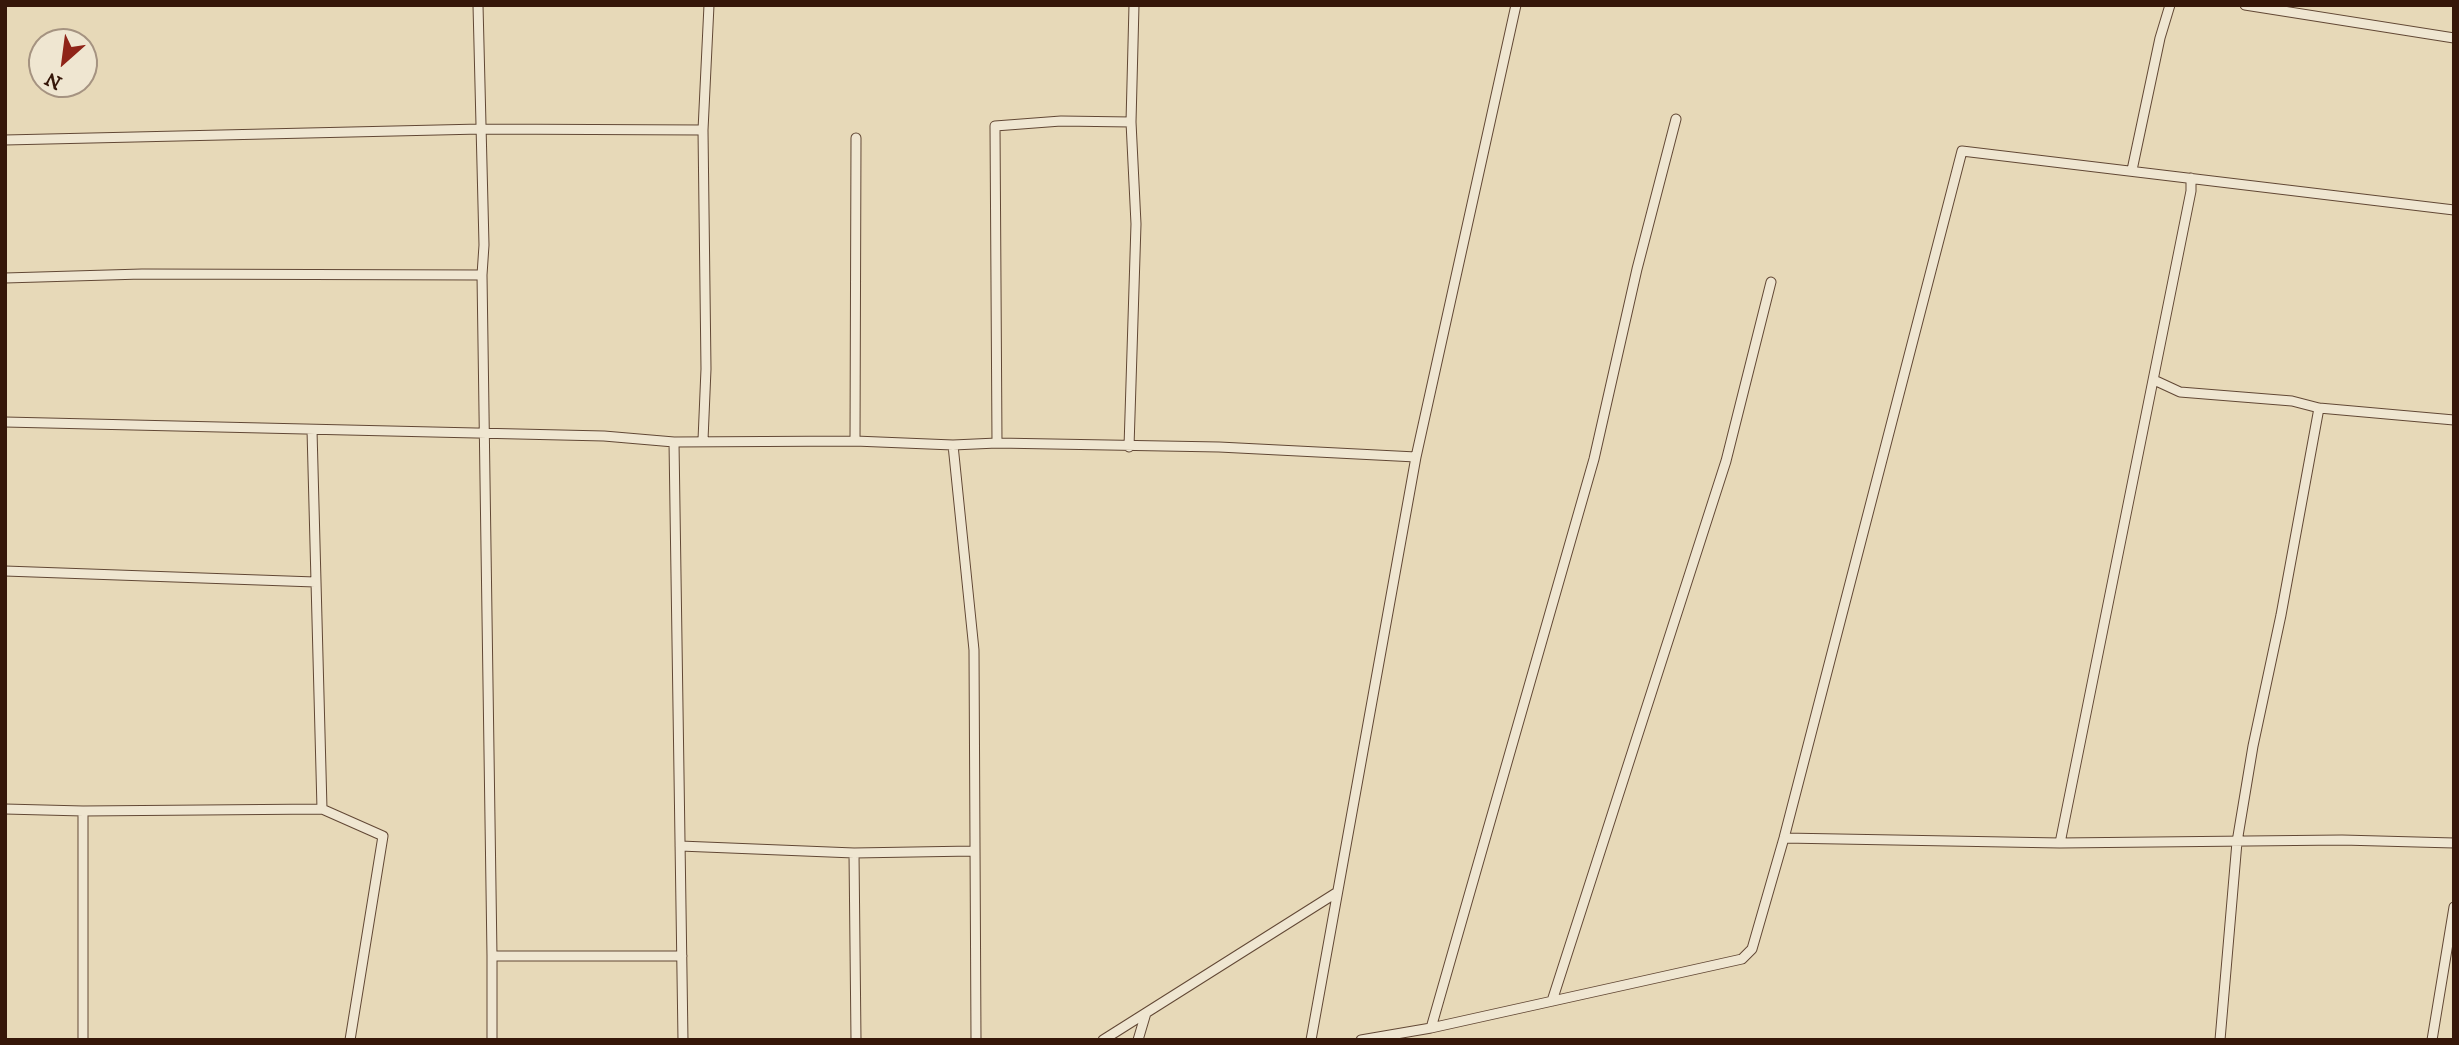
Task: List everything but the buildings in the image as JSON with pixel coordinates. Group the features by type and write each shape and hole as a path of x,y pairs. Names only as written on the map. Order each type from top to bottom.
{"street":[{"path":"478,5 484,245 482,275 492,1040"},
{"path":"703,440 706,369 703,130 709,5"},
{"path":"1129,447 1136,224 1131,122 1134,5"},
{"path":"1311,1040 1416,457 1516,5"},
{"path":"2132,170 2160,38 2170,5"},
{"path":"2245,5 2454,38"},
{"path":"1431,1028 1594,459 1634,282 1676,119"},
{"path":"997,443 995,125 1061,121 1131,122"},
{"path":"5,140 481,129 703,130"},
{"path":"855,441 856,138"},
{"path":"1361,1040 1431,1028 1742,960 1752,949 1784,838 1962,151 2454,210"},
{"path":"2060,843 2191,191 2190,178"},
{"path":"5,278 142,274 482,275"},
{"path":"1552,1001 1726,461 1771,282"},
{"path":"2154,380 2180,392 2292,401 2319,408 2454,420"},
{"path":"2220,1040 2237,842 2253,746 2281,615 2319,408"},
{"path":"5,422 604,436 674,442 855,441 953,445 997,443 1219,447 1416,457"},
{"path":"312,430 322,809"},
{"path":"674,442 684,1040"},
{"path":"953,445 974,650 976,1040"},
{"path":"5,571 314,582"},
{"path":"5,809 322,809 383,836 349,1040"},
{"path":"83,811 83,1040"},
{"path":"1784,838 2060,843 2342,840 2454,843"},
{"path":"680,846 854,853 974,851"},
{"path":"854,853 856,1040"},
{"path":"1103,1040 1336,893"},
{"path":"2432,1040 2454,907"},
{"path":"492,956 682,956"},
{"path":"1138,1040 1146,1013"}]}
